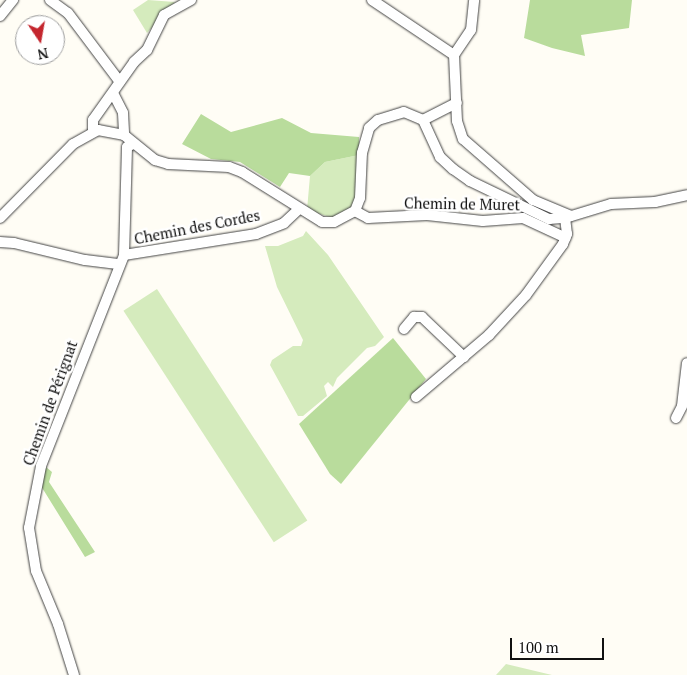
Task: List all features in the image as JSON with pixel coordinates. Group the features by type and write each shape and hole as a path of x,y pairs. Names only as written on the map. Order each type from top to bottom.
{"street":[{"path":"0,16 13,0"},
{"path":"50,0 68,13 120,82"},
{"path":"93,131 93,120 120,82 147,50 164,15 190,0"},
{"path":"372,0 454,54"},
{"path":"474,0 471,30 454,54 457,121 463,139 533,200 568,217"},
{"path":"113,93 123,113 124,136"},
{"path":"423,120 457,103"},
{"path":"0,218 74,144 93,131 109,131 124,136 155,160 168,164 229,167 242,172 322,222 334,222 355,211 363,180 364,136 369,128 378,120 404,112 423,120 440,157 470,181 549,219 568,217 611,204 655,202 687,195"},
{"name":"Chemin de Pérignat","path":"74,675 58,624 36,571 30,528 41,466 122,259 127,147 133,144"},
{"name":"Chemin des Cordes","path":"0,242 122,259 256,234 284,223 299,208"},
{"name":"Chemin de Muret","path":"355,211 368,218 427,214 483,221 523,218 566,238"},
{"path":"416,397 464,357 526,295 566,238 568,217"},
{"path":"404,329 414,317 422,317 464,357"},
{"path":"676,418 682,406 687,363"}],"green space":[{"path":"148,0 175,2 147,33 133,10"},
{"path":"530,0 632,0 629,28 581,35 585,56 552,48 524,38"},
{"path":"201,114 231,132 282,118 311,133 359,137 359,155 325,162 310,176 289,173 280,187 240,162 211,159 182,144"},
{"path":"359,155 358,193 354,208 333,218 307,210 310,176 325,162"},
{"path":"306,231 328,255 384,337 375,346 367,348 337,378 333,387 328,382 324,386 327,396 303,416 298,416 270,365 272,360 293,346 301,346 303,340 277,287 265,246 278,246 303,236"},
{"path":"157,289 307,520 274,542 123,311"},
{"path":"393,338 426,379 341,484 330,474 299,424"},
{"path":"46,467 52,472 49,482 95,552 85,557 41,486"},
{"path":"506,664 552,675 496,675"}]}
